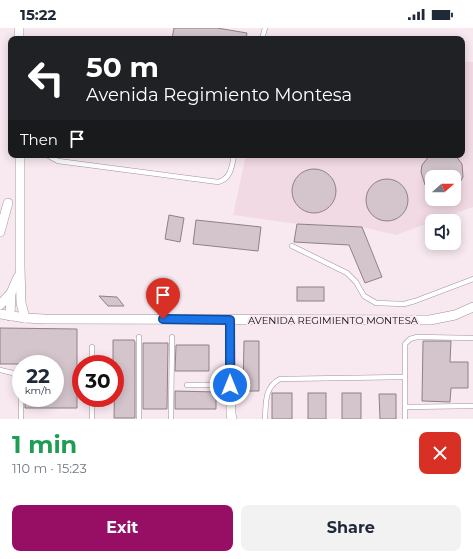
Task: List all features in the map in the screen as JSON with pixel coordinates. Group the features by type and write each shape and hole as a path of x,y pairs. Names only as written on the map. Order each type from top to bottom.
{"street":[{"path":"20,158 21,303 25,318"},
{"path":"0,232 8,203"},
{"path":"0,305 11,293 17,282 20,267"},
{"path":"10,316 11,293"},
{"name":"AVENIDA REGIMIENTO MONTESA","path":"0,314 25,318 430,320 455,315 473,307"},
{"path":"230,320 230,414 232,419"}],"lane":[{"path":"52,158 58,161 218,182 225,179 229,175 233,158"},
{"path":"292,246 347,273 356,282 364,296 376,303 404,304 473,279"},
{"path":"139,337 139,419"},
{"path":"405,419 405,344 410,339 417,337 473,338"},
{"path":"171,419 172,338"},
{"path":"92,347 92,355"},
{"path":"0,370 12,373"},
{"path":"265,419 268,391 272,384 280,379 405,377"},
{"path":"187,385 230,385"},
{"path":"405,407 473,406"},
{"path":"21,419 22,407"},
{"path":"92,407 92,419"}],"shaded area":[{"path":"465,62 473,62 473,207 454,214 425,214 425,224 396,235 362,227 297,224 233,215 245,158 465,158"}],"building":[{"path":"174,28 217,28 247,33 246,36 173,36"},
{"path":"428,158 457,158 462,164 463,177 461,180 461,170 425,170 425,185 421,172 422,165"},
{"path":"310,169 318,169 330,175 336,187 336,195 330,207 318,213 310,213 298,207 292,195 292,187 298,175"},
{"path":"383,179 391,179 399,182 405,188 408,200 405,212 399,218 391,221 383,221 375,218 369,212 366,204 366,196 369,188 375,182"},
{"path":"169,215 184,218 180,242 165,239"},
{"path":"196,220 261,227 258,251 193,244"},
{"path":"297,224 362,227 382,277 365,283 349,245 294,242"},
{"path":"297,287 324,287 324,301 297,301"},
{"path":"99,296 117,297 124,306 108,306"},
{"path":"0,328 77,329 77,355 72,355 72,407 77,408 25,408 64,407 64,355 12,355 12,364 0,364"},
{"path":"113,340 134,340 135,418 114,418 114,407 124,407 124,355 113,355"},
{"path":"244,341 259,341 259,391 243,391"},
{"path":"423,341 451,341 450,362 468,362 468,388 451,388 450,402 422,401"},
{"path":"143,343 168,343 167,409 143,409"},
{"path":"176,345 209,345 209,371 175,371"},
{"path":"175,391 216,392 216,409 175,409"},
{"path":"272,393 292,393 292,419 272,419"},
{"path":"308,393 326,393 326,419 308,419"},
{"path":"342,393 361,393 361,419 342,419"},
{"path":"379,394 396,394 396,419 380,419"}],"route":[{"path":"163,319 230,320 230,385"}]}
